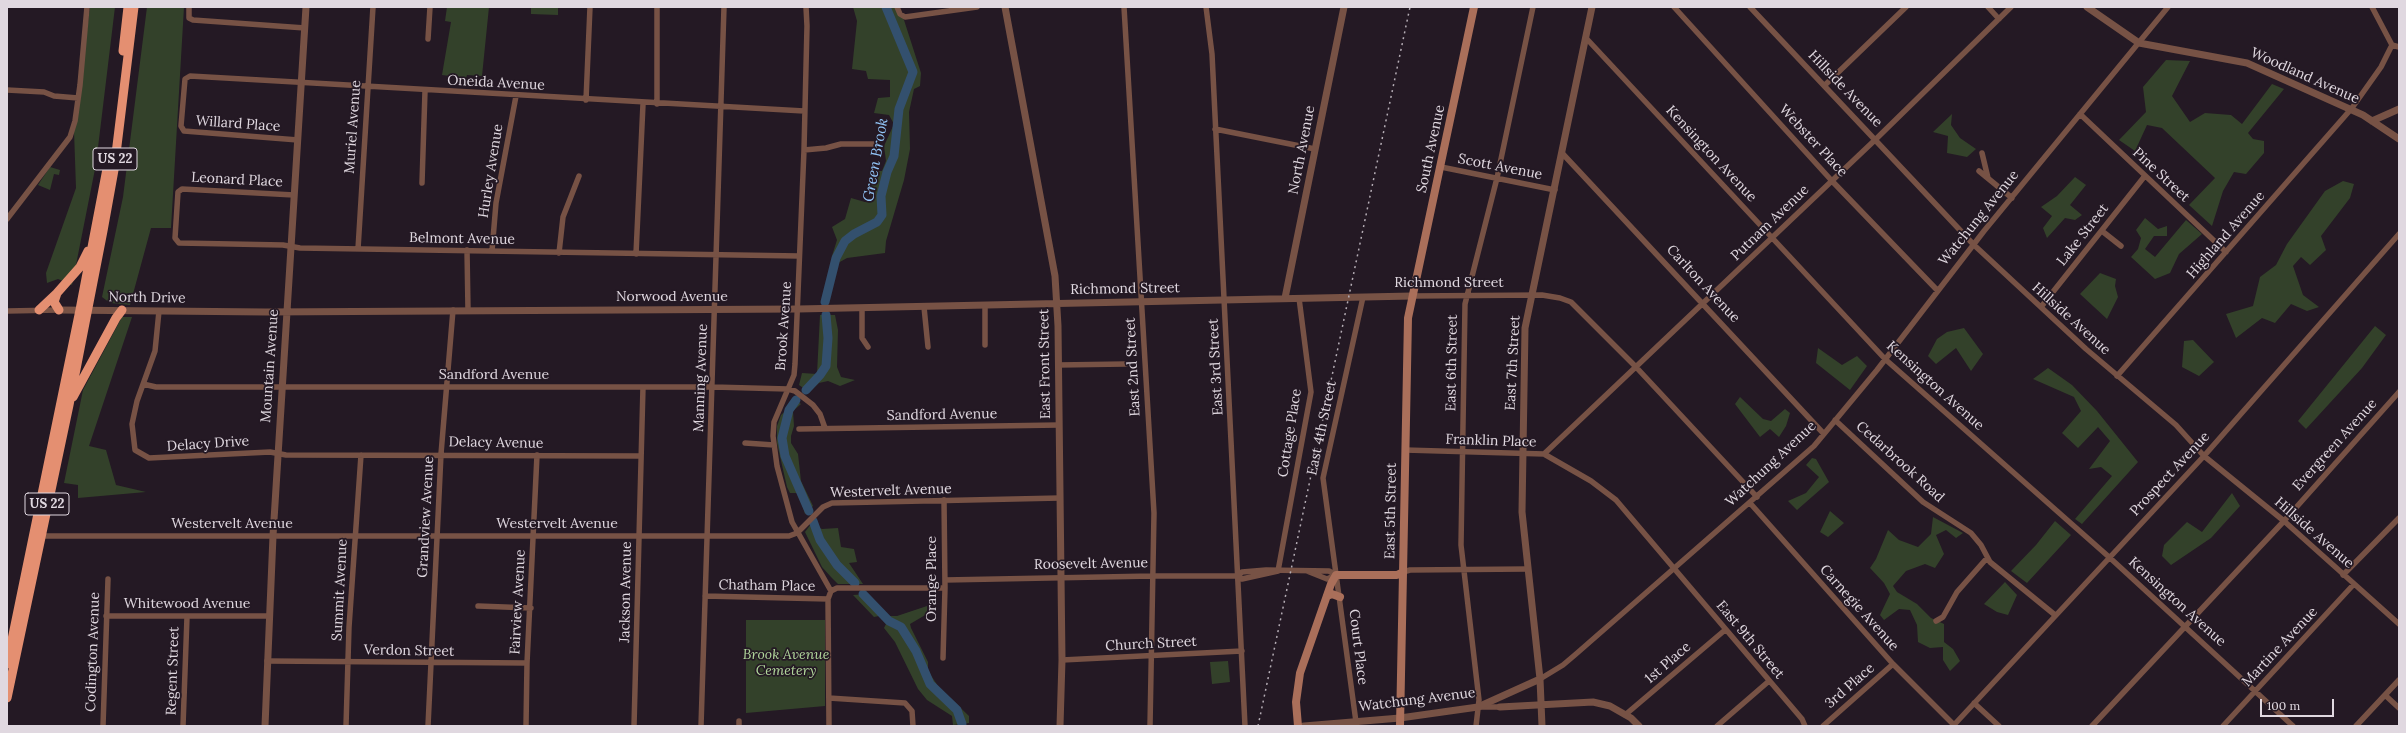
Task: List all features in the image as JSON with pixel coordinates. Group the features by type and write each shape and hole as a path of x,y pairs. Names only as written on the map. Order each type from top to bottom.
{"highway":[{"name":"US 22","path":"7,698 40,536 69,405 110,151 128,7"},
{"name":"US 22","path":"7,664 114,170 134,7"},
{"path":"39,310 57,293 80,267 95,237"},
{"path":"57,293 55,304 59,310"},
{"path":"69,405 116,318 122,310"}],"main road":[{"name":"South Avenue","path":"1412,296 1441,167 1474,7"},
{"name":"East 5th Street","path":"1400,722 1408,318 1412,296"},
{"name":"Roosevelt Avenue","path":"1336,575 1397,575 1403,572"},
{"path":"1298,726 1296,702 1300,673 1327,596 1336,575"},
{"path":"1327,596 1332,594 1340,597"}],"street":[{"path":"7,219 66,145 74,126 77,110 87,7"},
{"path":"189,7 189,18 193,20 305,28"},
{"name":"Mountain Avenue","path":"265,726 272,536 306,7"},
{"name":"Muriel Avenue","path":"358,249 373,7"},
{"path":"428,39 430,7"},
{"path":"586,100 590,7"},
{"path":"657,7 657,104"},
{"name":"Manning Avenue","path":"701,726 724,7"},
{"name":"Brook Avenue","path":"806,7 807,26 804,150 795,364 788,389 774,422 774,445 777,466 788,508 797,533 831,591"},
{"path":"897,7 900,14 905,17 977,7"},
{"name":"East Front Street","path":"1005,7 1051,251 1057,303 1062,660 1060,726"},
{"name":"East 2nd Street","path":"1124,7 1154,513 1150,726"},
{"name":"East 3rd Street","path":"1206,7 1212,54 1245,726"},
{"name":"North Avenue","path":"1285,298 1344,7"},
{"name":"East 6th Street","path":"1476,726 1479,700 1461,546 1465,304 1469,296 1497,178 1533,7"},
{"name":"East 7th Street","path":"1542,726 1539,705 1540,679 1522,512 1522,453 1526,328 1531,295 1555,190 1592,7"},
{"name":"Webster Place","path":"1674,7 1832,180 1937,290"},
{"name":"Hillside Avenue","path":"1750,7 1876,139 1974,245 2117,376 2176,425 2204,456 2284,521 2399,624"},
{"path":"1825,85 1906,7"},
{"path":"1988,7 1999,19"},
{"name":"Putnam Avenue","path":"1544,454 1876,139 2011,7"},
{"name":"Woodland Avenue","path":"2087,7 2139,44 2247,63 2351,110 2372,121 2399,139"},
{"name":"Watchung Avenue","path":"1304,726 1356,722 1400,722 1478,707 1540,679 1563,665 1674,570 1814,446 1885,358 1937,290 2168,7"},
{"path":"2372,7 2392,45 2399,47"},
{"name":"Kensington Avenue","path":"1586,38 1885,358 2109,557 2257,691 2293,726"},
{"name":"Highland Avenue","path":"2117,376 2351,110 2381,67 2392,45"},
{"name":"Oneida Avenue","path":"187,77 643,104 804,111"},
{"name":"Willard Place","path":"187,77 184,83 181,126 184,131 298,140"},
{"path":"7,90 44,92 54,96 78,98"},
{"path":"422,183 425,91"},
{"name":"Hurley Avenue","path":"492,251 496,203 516,96"},
{"path":"636,254 643,104"},
{"path":"2372,121 2399,109"},
{"name":"Pine Street","path":"2080,114 2144,177 2226,252"},
{"path":"1215,129 1315,149"},
{"path":"804,150 826,148 841,144 874,144"},
{"name":"Carlton Avenue","path":"1562,152 1704,303 1824,434"},
{"path":"1982,153 1988,178"},
{"name":"Scott Avenue","path":"1441,167 1555,190"},
{"path":"1979,171 2012,198"},
{"path":"559,253 563,217 579,176"},
{"name":"Lake Street","path":"2041,308 2144,177"},
{"name":"Belmont Avenue","path":"179,190 174,235 179,243 358,249 800,256"},
{"name":"Leonard Place","path":"179,190 294,195"},
{"path":"2102,231 2122,246"},
{"name":"Prospect Avenue","path":"1954,725 2204,456 2399,234"},
{"path":"467,250 468,310"},
{"name":"Richmond Street","path":"1057,303 1412,296 1531,295 1560,298 1571,302 1636,367 1757,496"},
{"name":"East 4th Street","path":"1336,575 1323,478 1363,297"},
{"name":"Cottage Place","path":"1278,571 1311,392 1299,298"},
{"name":"Norwood Avenue","path":"287,312 924,308 1057,303"},
{"path":"985,306 985,345"},
{"path":"862,308 862,338 868,347"},
{"path":"924,308 928,347"},
{"name":"North Drive","path":"7,311 122,310 287,312"},
{"name":"Grandview Avenue","path":"428,726 441,454 453,310"},
{"path":"143,384 157,341 159,311"},
{"path":"1058,365 1126,364"},
{"name":"Sandford Avenue","path":"143,384 156,387 713,387 788,389 795,391 808,399 820,414 825,428"},
{"name":"Delacy Drive","path":"143,384 134,412 132,431 135,450 141,455 149,458 161,459 223,453 278,454"},
{"name":"Jackson Avenue","path":"634,726 643,387"},
{"name":"Evergreen Avenue","path":"2092,726 2284,521 2399,392"},
{"name":"Cedarbrook Road","path":"1835,420 1920,499 1971,533 1981,544 1987,558 2055,616"},
{"name":"Sandford Avenue","path":"799,429 1059,425"},
{"path":"745,443 774,445"},
{"name":"Franklin Place","path":"1405,450 1544,454 1591,481 1616,500 1674,570"},
{"name":"Delacy Avenue","path":"278,454 641,456"},
{"name":"Summit Avenue","path":"346,726 347,662 361,455"},
{"name":"Fairview Avenue","path":"526,726 527,663 531,608 537,455"},
{"name":"Westervelt Avenue","path":"40,536 789,536 797,533 823,506 832,503 1060,498"},
{"name":"Orange Place","path":"943,658 945,588 944,500"},
{"name":"Carnegie Avenue","path":"1750,503 1893,664 1954,725"},
{"path":"2343,575 2399,518"},
{"path":"1936,621 1943,617 1957,592 1987,558"},
{"name":"Roosevelt Avenue","path":"1403,572 1410,570 1528,569"},
{"name":"Roosevelt Avenue","path":"945,580 1153,576 1238,576 1242,579 1250,579 1278,571 1305,570 1329,571 1336,575"},
{"name":"East 9th Street","path":"1674,570 1802,719 1805,726"},
{"name":"Court Place","path":"1336,575 1356,722"},
{"name":"Codington Avenue","path":"103,726 108,579"},
{"name":"Martine Avenue","path":"2223,726 2257,691 2354,584"},
{"path":"829,726 828,599 831,591 844,588 945,588"},
{"name":"Chatham Place","path":"704,596 828,599"},
{"path":"478,606 531,608"},
{"name":"Whitewood Avenue","path":"106,616 268,616"},
{"name":"Regent Street","path":"183,726 187,617"},
{"name":"1st Place","path":"1625,715 1725,630"},
{"name":"Church Street","path":"1062,660 1242,651"},
{"name":"Verdon Street","path":"267,661 527,663"},
{"name":"3rd Place","path":"1823,726 1893,664"},
{"path":"2356,726 2399,680"},
{"path":"1717,726 1769,681"},
{"path":"2385,695 2399,708"},
{"path":"829,698 905,702 912,710 913,726"},
{"path":"1478,707 1594,702 1610,706 1639,726"},
{"path":"1974,704 1998,726"}],"green space":[{"path":"90,7 115,7 96,164 72,285 58,279 47,283 46,273 76,188 74,131"},
{"path":"147,7 184,7 171,228 151,228 130,305 110,303 102,297 123,197"},
{"path":"447,7 489,7 482,76 467,75 466,78 442,75 451,22 445,21"},
{"path":"531,7 558,7 558,15 531,14"},
{"path":"853,7 895,7 904,20 921,73 920,86 914,89 909,112 910,149 904,180 886,241 885,253 847,258 838,263 832,256 837,240 832,227 845,219 851,198 865,202 872,199 868,179 872,171 882,171 886,161 884,146 894,124 889,115 874,113 878,98 890,97 890,80 868,79 866,71 852,69 857,21"},
{"path":"2166,60 2190,61 2172,96 2190,122 2205,113 2231,115 2242,124 2272,84 2284,89 2248,133 2253,139 2264,141 2264,153 2246,174 2234,172 2223,191 2212,226 2189,205 2215,178 2162,128 2147,125 2135,151 2119,140 2146,112 2143,87"},
{"path":"1952,114 1951,125 1960,138 1976,149 1967,157 1947,153 1948,136 1933,132"},
{"path":"50,167 60,170 59,175 54,174 50,190 38,185"},
{"path":"2075,177 2086,185 2070,205 2082,215 2075,220 2065,218 2047,238 2043,228 2052,216 2041,207 2057,196"},
{"path":"2343,181 2354,184 2350,198 2321,236 2326,250 2310,265 2301,257 2293,266 2303,295 2319,307 2307,311 2291,304 2275,323 2262,318 2236,338 2226,314 2253,306 2260,277 2276,265 2287,244 2325,191"},
{"path":"2145,218 2158,229 2167,226 2167,236 2154,236 2145,249 2155,257 2186,220 2202,234 2179,254 2170,273 2155,279 2131,257 2138,249 2141,238 2136,230"},
{"path":"2100,273 2116,279 2115,286 2118,297 2107,319 2080,294"},
{"path":"820,315 835,315 838,330 837,367 841,377 855,380 840,386 828,381 819,383 809,392 799,385 802,373 817,374"},
{"path":"122,317 132,317 89,446 106,450 116,485 146,492 78,498 78,485 64,483 83,390"},
{"path":"2375,326 2386,335 2362,368 2306,429 2298,421"},
{"path":"1964,328 1983,354 1971,371 1956,348 1936,364 1928,356 1937,339 1947,332"},
{"path":"2193,340 2214,362 2199,376 2182,367 2184,341"},
{"path":"1818,348 1842,365 1857,356 1867,366 1850,390 1816,363"},
{"path":"2048,368 2072,385 2097,411 2138,462 2082,524 2075,519 2112,476 2101,467 2089,469 2110,441 2098,427 2078,448 2062,433 2081,411 2074,397 2033,379"},
{"path":"1740,397 1763,419 1771,421 1785,409 1790,413 1786,426 1779,437 1770,429 1760,437 1735,404"},
{"path":"797,401 801,404 793,411 794,426 791,436 791,443 798,454 801,481 813,506 805,514 799,493 790,493 787,487 777,443 777,426 781,415"},
{"path":"1812,458 1816,459 1829,482 1797,510 1788,501 1806,493 1819,477 1806,465"},
{"path":"2232,493 2240,506 2211,538 2171,565 2162,556 2164,545 2187,522 2202,532"},
{"path":"1830,511 1844,523 1828,537 1820,532"},
{"path":"1933,517 1963,533 1956,538 1946,530 1936,535 1944,554 1935,568 1925,564 1906,571 1893,586 1897,592 1917,604 1931,618 1944,624 1944,642 1953,649 1960,661 1950,671 1943,660 1943,647 1930,648 1918,642 1917,625 1910,610 1899,609 1884,620 1880,615 1890,594 1884,583 1870,568 1876,559 1888,530 1899,540 1918,547 1931,534"},
{"path":"2055,521 2071,535 2027,583 2011,571 2036,545"},
{"path":"811,524 822,529 838,528 841,547 854,549 857,562 849,563 863,584 838,584 822,567 805,532"},
{"path":"2005,582 2017,595 2008,615 1997,612 1984,604"},
{"path":"868,594 889,616 897,616 927,606 927,614 910,624 911,628 928,662 928,671 938,686 969,716 969,723 953,725 952,716 927,700 918,689 895,642 884,628 886,624 879,616 874,617 853,595"},
{"name":"Brook Avenue Cemetery","path":"746,620 825,620 825,706 746,713"},
{"path":"1228,661 1230,682 1212,684 1210,662"}],"waterway":[{"name":"Green Brook","path":"825,302 836,258 845,241 854,234 877,222 882,215 881,196 887,172 894,156 899,109 913,72 886,7"},
{"name":"Green Brook","path":"806,390 826,366 828,338 826,315"},
{"name":"Green Brook","path":"796,400 789,410 782,438 785,456 809,511"},
{"name":"Green Brook","path":"813,521 820,540 837,565 855,583"},
{"name":"Green Brook","path":"863,594 889,621 901,627 916,651 930,684 957,710 962,724"}],"railway":[{"path":"1258,726 1410,7"}]}
